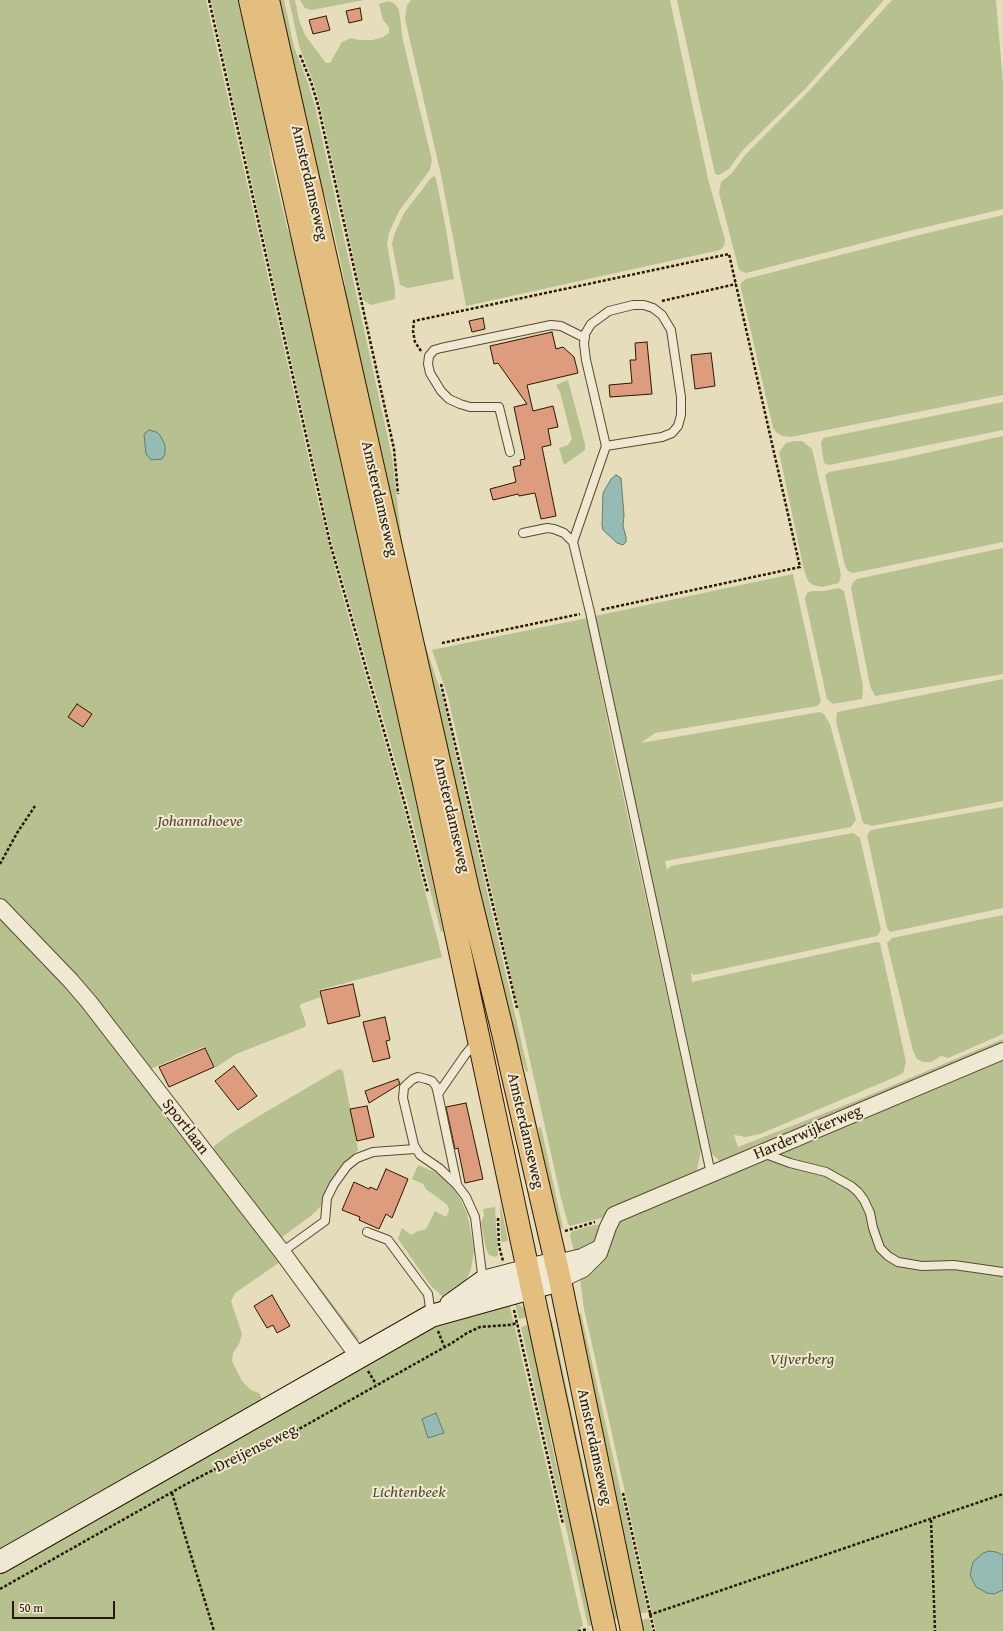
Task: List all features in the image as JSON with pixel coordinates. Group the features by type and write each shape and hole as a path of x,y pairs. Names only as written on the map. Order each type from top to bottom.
{"main road":[{"name":"Amsterdamseweg","path":"250,0 420,762 605,1628"},
{"name":"Amsterdamseweg","path":"268,0 468,890 558,1271 631,1625"},
{"name":"Dreijenseweg","path":"0,1562 358,1356 437,1314 484,1291 558,1271"}],"street":[{"name":"Sportlaan","path":"0,906 89,1002 282,1252 358,1356"},
{"name":"Harderwijkerweg","path":"614,1215 1003,1051"},
{"path":"558,1271 576,1273 588,1265 603,1246 608,1226 614,1215"}],"lane":[{"path":"573,542 606,446 586,360 585,334 591,324 609,312 644,305 653,308 662,315 671,330 681,397 681,415 678,426 672,433 662,438 606,446"},
{"path":"510,452 499,407 470,407 449,399 441,391 430,373 428,364 429,356 434,350 441,348 550,325 561,326 585,338"},
{"path":"523,533 547,528 554,529 564,533 573,542 590,612 711,1174"},
{"path":"438,1094 465,1055 479,1040"},
{"path":"457,1185 436,1086 432,1081 426,1078 418,1077 413,1079 404,1087 403,1098 416,1149 420,1155 439,1168 457,1185 466,1197 475,1217 484,1291"},
{"path":"282,1252 325,1221 327,1198 334,1184 347,1166 357,1158 373,1152 416,1149"},
{"path":"761,1152 790,1163 826,1172 851,1186 864,1200 870,1213 873,1228 880,1248 888,1256 898,1262 922,1266 954,1265 1003,1272"},
{"path":"367,1232 388,1240 428,1294 437,1314"}],"path":[{"path":"209,0 330,543 404,801 429,896"},
{"name":"Amsterdamseweg","path":"298,51 311,82 318,105 394,449 399,498"},
{"path":"429,356 419,350 415,342 413,331 414,321 729,254 800,567 442,643"},
{"path":"644,305 736,284"},
{"name":"Amsterdamseweg","path":"440,679 448,706 517,1009"},
{"path":"0,864 17,833 35,806"},
{"path":"498,1214 500,1250 518,1323 545,1447"},
{"path":"566,1231 606,1220 614,1215"},
{"name":"Dreijenseweg","path":"0,1589 211,1471 283,1438 473,1330 480,1327 518,1323"},
{"path":"172,1493 214,1631"},
{"path":"631,1625 650,1614 931,1520 1003,1494"},
{"path":"931,1520 935,1631"},
{"path":"578,1631 605,1628"}],"green space":[{"name":"Johannahoeve","path":"0,0 206,0 319,505 339,584 402,802 442,957 319,990 321,997 301,1004 300,1006 306,1024 305,1027 236,1054 215,1068 205,1046 146,1071 0,901"},
{"path":"211,0 242,0 265,100 270,154 273,168 287,228 296,250 404,728 417,806 443,931 441,932 407,801 332,543"},
{"path":"276,0 284,0 294,47 315,106 392,457 402,543 423,638 443,699 528,1071 526,1072 505,1005 350,334 344,279 329,209 310,152"},
{"path":"289,0 295,0 299,20 305,35 326,63 330,63 342,42 351,38 359,40 373,40 383,37 389,33 389,27 383,20 379,4 389,1 395,4 399,10 403,41 432,160 430,170 399,211 389,233 387,244 395,290 395,299 371,305 363,300 320,105 313,81 299,46"},
{"path":"300,0 364,0 312,10 305,8"},
{"path":"411,0 670,0 708,179 725,240 724,246 720,250 466,306 441,175 405,19 407,5"},
{"path":"677,0 884,0 806,88 742,151 729,169 719,175 715,174"},
{"path":"892,0 996,0 1003,83 1003,209 909,231 746,273 739,270 719,193 721,182 732,173 746,154 809,91"},
{"path":"434,176 436,178 446,229 454,279 408,288 400,285 392,244 394,235 404,213"},
{"path":"1003,215 1003,395 791,437 782,436 776,432 773,428 740,284 746,279"},
{"path":"568,380 585,444 585,450 564,465 559,448 568,445 572,439 560,392 556,385"},
{"path":"1003,402 1003,430 829,465 824,463 821,444 823,438"},
{"path":"1003,436 1003,542 853,573 848,571 845,566 825,475 829,472 890,461"},
{"path":"802,441 812,449 841,575 839,583 822,587 813,585 808,581 804,570 779,452 786,443"},
{"path":"1003,548 1003,674 875,696 870,686 851,588 853,582 857,579"},
{"path":"793,574 821,702 817,706 655,733 641,743 820,712 824,714 830,724 856,820 851,827 665,861 667,870 671,866 853,833 860,838 881,930 877,936 694,975 691,973 692,982 877,942 880,943 906,1062 903,1073 893,1078 760,1134 746,1137 734,1135 738,1147 853,1102 1003,1039 1003,1047 723,1164 712,1154 595,616"},
{"path":"839,588 844,591 863,686 862,699 833,704 827,699 805,599 807,593 812,591 823,591"},
{"path":"587,618 614,754 701,1149 696,1176 605,1217 570,1226 568,1224 561,1198 448,697 432,650"},
{"path":"1003,679 1003,801 872,826 863,823 836,722 837,712"},
{"path":"1003,807 1003,908 890,932 887,928 867,835 871,830"},
{"path":"0,911 69,984 283,1260 235,1293 231,1301 242,1334 239,1344 233,1353 232,1361 242,1381 251,1390 259,1393 265,1404 0,1555"},
{"path":"1003,915 1003,1034 948,1058 941,1056 931,1062 923,1062 917,1059 913,1051 887,943 892,938"},
{"name":"Vijverberg","path":"1003,1056 1003,1631 656,1631 584,1309 580,1279 616,1223"},
{"path":"339,1069 343,1071 358,1150 341,1167 330,1183 321,1206 312,1215 278,1240 214,1151 214,1146 259,1116"},
{"path":"541,1127 563,1228 557,1230 545,1175 538,1128"},
{"path":"418,1165 442,1175 453,1188 461,1200 467,1214 470,1227 474,1251 471,1269 466,1281 447,1298 442,1296 431,1286 398,1239 402,1228 411,1235 426,1229 435,1211 446,1217 449,1211 448,1206 445,1203 426,1189 423,1184 412,1179"},
{"path":"500,1201 508,1241 503,1242 501,1241"},
{"path":"495,1207 498,1255 496,1257 489,1255 486,1249 481,1223 484,1215 483,1209"},
{"path":"601,1224 593,1247 574,1251 570,1235 571,1232"},
{"path":"292,1251 359,1339 357,1341 290,1253"},
{"name":"Lichtenbeek","path":"509,1302 583,1626 578,1629 578,1631 0,1631 0,1568 428,1325"},
{"path":"515,1303 525,1308 530,1317 519,1319"},
{"path":"581,1313 648,1612 637,1614 575,1315"},
{"path":"552,1320 592,1508 620,1618 612,1620 547,1321"},
{"path":"532,1324 542,1370 550,1437 596,1624 588,1626 521,1327"},
{"path":"649,1618 652,1631 640,1631 638,1621"}],"water":[{"path":"149,430 160,435 165,445 165,454 162,459 151,460 146,454 144,434"},
{"path":"616,475 621,478 624,515 623,526 626,537 626,542 623,545 617,543 603,530 602,525 603,493 611,479"},
{"path":"436,1413 444,1433 428,1438 422,1419"},
{"path":"989,1551 1003,1555 1003,1590 994,1594 987,1593 976,1587 970,1575 973,1562 983,1553"}],"building":[{"path":"360,8 362,20 349,23 346,11"},
{"path":"326,16 330,30 313,34 309,20"},
{"path":"483,318 485,329 472,332 469,321"},
{"path":"552,332 556,349 563,347 574,357 578,373 527,385 533,411 553,406 558,427 548,429 551,445 542,447 556,516 541,519 535,493 519,496 518,494 493,500 490,489 516,482 513,467 521,465 520,460 525,459 514,407 527,404 498,363 494,364 490,346"},
{"path":"647,342 652,394 610,397 609,385 632,383 630,360 636,360 635,343"},
{"path":"711,353 715,386 695,389 691,355"},
{"path":"77,704 92,714 83,727 68,717"},
{"path":"353,984 360,1016 328,1024 320,991"},
{"path":"385,1017 390,1040 386,1041 390,1058 373,1062 363,1022"},
{"path":"205,1048 214,1067 169,1087 159,1067"},
{"path":"234,1066 257,1096 238,1110 215,1081"},
{"path":"398,1079 400,1084 369,1103 365,1091"},
{"path":"466,1103 483,1179 465,1183 458,1148 455,1149 446,1107"},
{"path":"367,1106 374,1137 357,1141 350,1109"},
{"path":"386,1169 408,1179 392,1218 386,1214 379,1229 359,1220 360,1217 342,1210 354,1182 369,1189 370,1187 377,1190"},
{"path":"272,1295 290,1326 277,1333 273,1325 267,1328 254,1306"}]}
